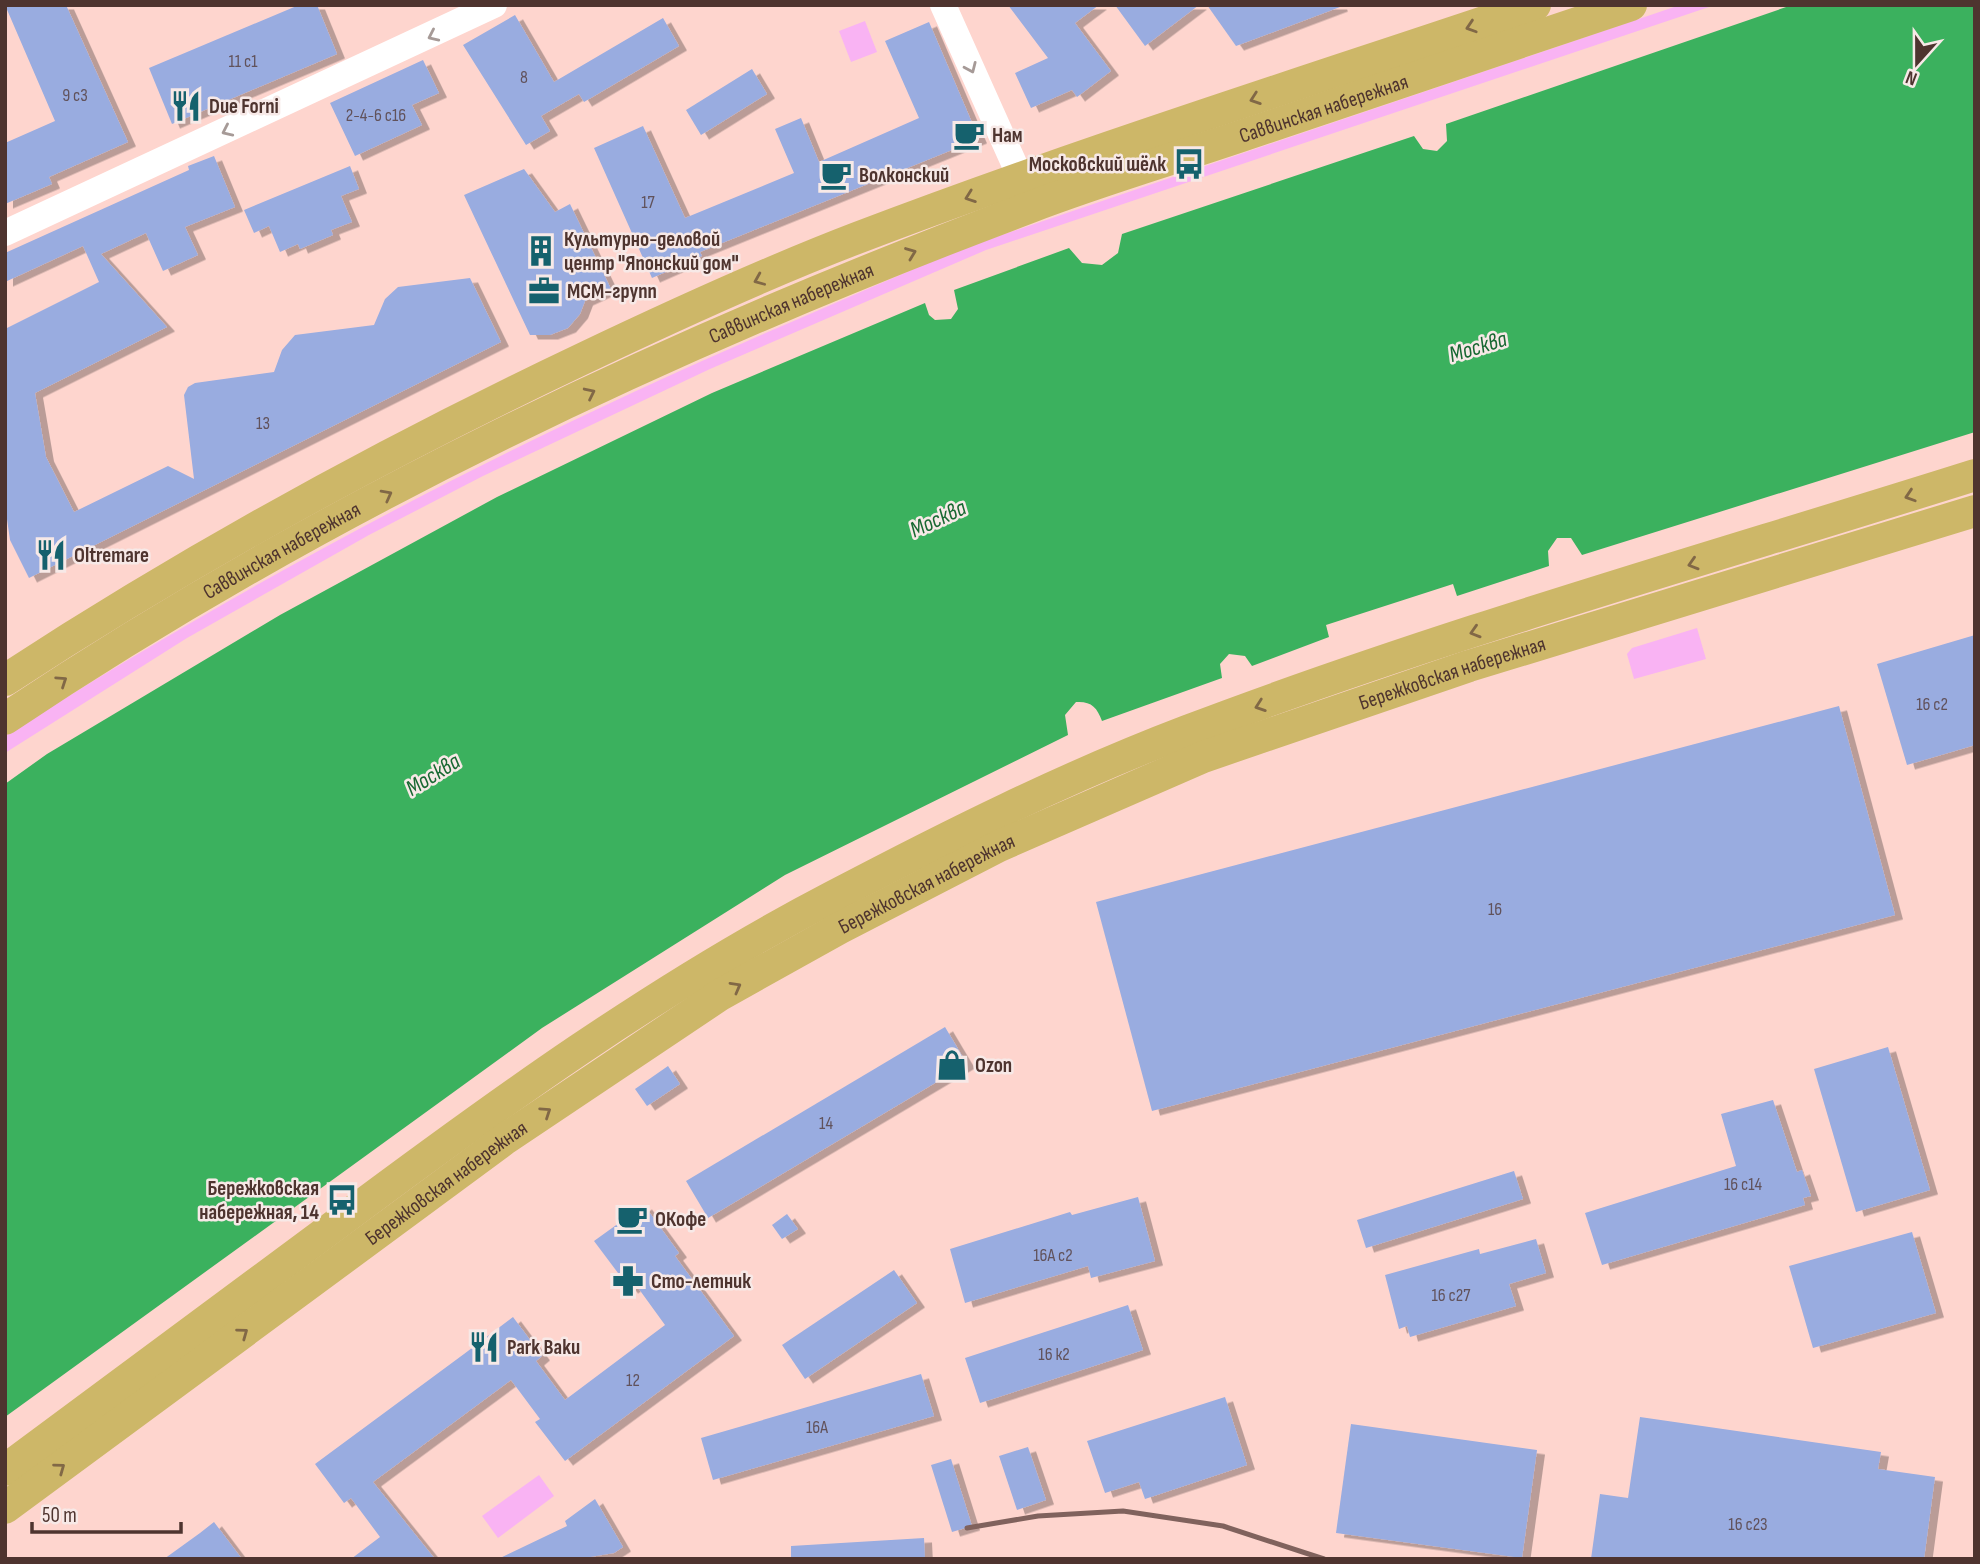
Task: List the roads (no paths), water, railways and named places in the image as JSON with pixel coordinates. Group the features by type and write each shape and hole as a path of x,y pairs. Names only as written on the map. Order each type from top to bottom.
{"main road":[{"name":"Саввинская набережная","path":"5,680 73,636 277,516 463,416 647,328 845,243 1021,179 1535,5"},
{"name":"Саввинская набережная","path":"5,719 103,654 295,543 479,446 751,318 1034,205 1631,5"},
{"name":"Бережковская набережная","path":"5,1470 425,1158 569,1056 702,971 827,900 914,855 1040,794 1185,732 1462,636 1975,475"},
{"name":"Бережковская набережная","path":"5,1508 505,1139 588,1081 720,995 999,846 1203,757 1469,666 1975,511"}],"street":[{"path":"5,233 494,5"},
{"path":"943,5 1021,179"}],"water":[{"name":"Москва","path":"1792,5 1975,5 1975,432 1582,555 1571,538 1557,538 1548,551 1549,566 1457,596 1453,584 1326,625 1329,637 1252,666 1245,656 1229,654 1220,664 1222,678 1102,721 1093,706 1076,702 1065,715 1068,735 785,875 542,1028 5,1417 5,784 47,754 280,615 497,497 712,393 925,303 929,315 935,320 951,319 958,309 954,290 1069,248 1082,263 1102,265 1118,253 1122,234 1414,136 1423,149 1437,151 1447,141 1446,124"}],"railway":[{"path":"967,1528 1038,1516 1123,1511 1223,1526 1324,1559"}],"place":[{"name":"Due Forni","path":"186,106"},
{"name":"Нам","path":"969,135"},
{"name":"Московский шёлк","path":"1189,164"},
{"name":"Волконский","path":"836,175"},
{"name":"Культурно-деловой центр \"Японский дом\"","path":"541,251"},
{"name":"МСМ-групп","path":"544,291"},
{"name":"Oltremare","path":"51,555"},
{"name":"Ozon","path":"952,1065"},
{"name":"Бережковская набережная, 14","path":"342,1200"},
{"name":"ОКофе","path":"632,1219"},
{"name":"Сто-летник","path":"628,1281"},
{"name":"Park Baku","path":"484,1347"}]}
